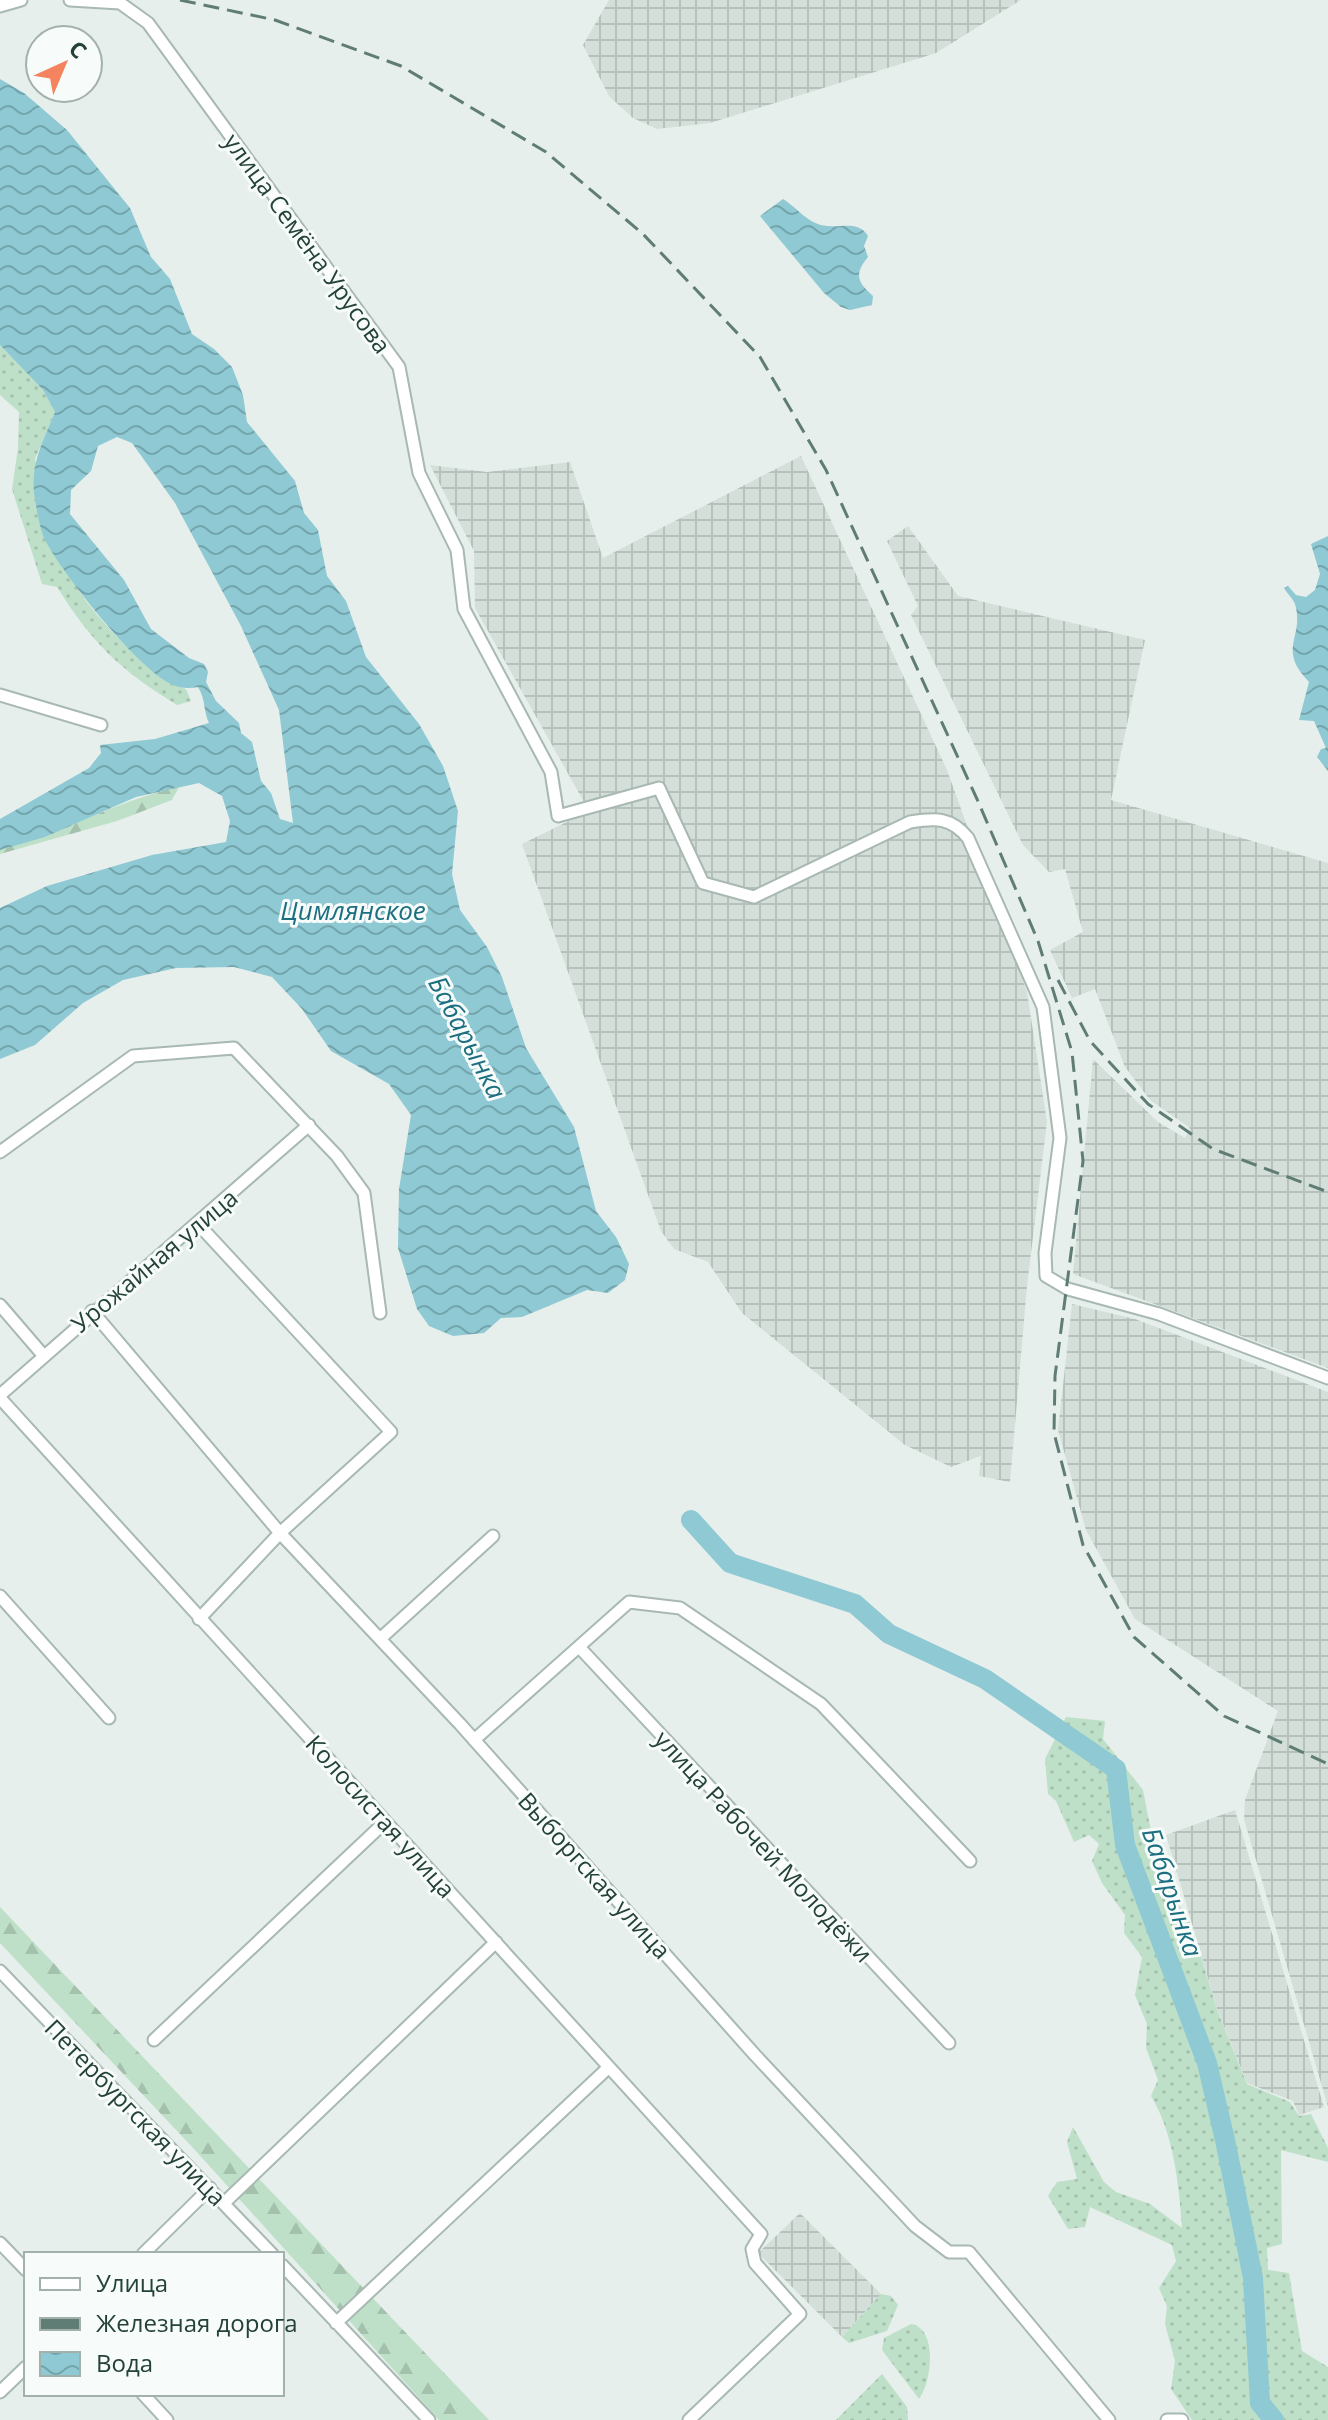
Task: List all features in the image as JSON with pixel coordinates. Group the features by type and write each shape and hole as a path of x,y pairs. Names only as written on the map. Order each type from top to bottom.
{"street":[{"path":"0,6 21,0"},
{"name":"улица Семёна Урусова","path":"70,0 120,3 148,23 399,367 419,473 457,550 464,609 551,772 558,816 659,788 703,883 754,897 910,822 934,819 957,824 968,838 1043,1007 1060,1138 1045,1253 1046,1276 1068,1289 1159,1314 1328,1378"},
{"path":"0,695 101,725"},
{"path":"0,1152 133,1056 234,1048 309,1125 364,1193 380,1313"},
{"name":"Урожайная улица","path":"0,1397 92,1311 199,1225 309,1125"},
{"path":"199,1225 391,1432 280,1533 199,1619"},
{"path":"0,1305 43,1355"},
{"name":"Выборгская улица","path":"92,1311 280,1533 474,1740 755,2055 915,2226 949,2252 969,2252 1109,2420"},
{"name":"Колосистая улица","path":"0,1397 761,2234 752,2249 755,2263 800,2314 689,2420"},
{"path":"381,1638 493,1536"},
{"path":"0,1596 109,1718"},
{"path":"474,1740 629,1602 680,1608 821,1704 970,1861"},
{"name":"улица Рабочей Молодёжи","path":"580,1648 949,2043"},
{"path":"154,2040 385,1822"},
{"path":"224,2203 496,1942"},
{"name":"Петербургская улица","path":"0,1971 270,2252"},
{"path":"336,2323 609,2067"},
{"path":"145,2252 210,2188"},
{"path":"0,2243 24,2268"},
{"path":"284,2267 429,2420"},
{"path":"0,2392 24,2369"},
{"path":"145,2396 167,2420"},
{"path":"1167,2420 1182,2420"}],"shaded area":[{"path":"609,0 1021,0 936,53 710,123 657,129 633,118 609,96 583,45"},
{"path":"801,456 947,770 1027,992 1047,1122 1027,1286 1010,1482 979,1476 981,1456 951,1467 905,1445 742,1313 708,1262 674,1249 661,1231 522,844 589,811 475,608 474,551 430,465 487,472 570,462 603,558"},
{"path":"908,526 958,596 1145,640 1111,800 1328,863 1328,1368 1073,1274 1093,1059 1158,1122 1185,1138 1190,1128 1150,1100 1125,1067 1095,989 1072,998 1050,950 1083,932 1065,869 1049,872 1023,845 911,615 918,606 887,541"},
{"path":"1072,1304 1135,1319 1328,1392 1328,2107 1244,1819 1245,1800 1278,1711 1135,1619 1086,1530 1058,1430"},
{"path":"1235,1810 1324,2107 1299,2115 1293,2101 1247,2083 1217,2009 1166,1835"},
{"path":"800,2213 881,2294 842,2337 758,2253"}],"green space":[{"path":"0,345 43,390 55,412 35,459 58,540 75,584 124,644 172,683 186,689 191,701 177,705 123,667 95,640 57,587 42,584 12,489 19,412 0,395"},
{"path":"179,787 172,800 117,821 0,854 0,850 133,800"},
{"path":"1066,1717 1105,1721 1103,1739 1143,1790 1159,1873 1192,1926 1217,2010 1247,2084 1290,2102 1299,2116 1311,2114 1328,2148 1328,2162 1281,2150 1282,2244 1267,2248 1268,2270 1289,2273 1302,2351 1328,2367 1328,2420 1192,2420 1171,2389 1175,2361 1165,2324 1167,2306 1159,2288 1176,2261 1172,2245 1090,2207 1085,2227 1068,2229 1048,2196 1057,2182 1077,2179 1067,2142 1073,2127 1104,2182 1116,2192 1150,2204 1182,2228 1170,2143 1151,2096 1158,2080 1146,2048 1147,2024 1135,1995 1142,1957 1124,1933 1125,1915 1102,1883 1092,1861 1099,1844 1089,1835 1074,1842 1056,1801 1048,1794 1045,1759"},
{"path":"0,1907 489,2420 439,2420 194,2149 0,1943"},
{"path":"881,2294 891,2296 898,2305 887,2331 849,2343 842,2337"},
{"path":"911,2324 920,2328 929,2345 927,2381 919,2399 882,2350 884,2338"},
{"path":"882,2374 907,2407 908,2420 836,2420"}],"water":[{"name":"Цимлянское","path":"0,79 24,93 24,104 37,104 67,130 130,208 151,257 170,279 192,334 214,349 232,367 243,395 247,422 295,481 304,513 318,530 327,576 346,601 366,657 419,724 443,766 458,811 452,874 460,910 487,947 502,977 526,1048 574,1127 596,1211 616,1237 629,1264 625,1280 608,1293 587,1290 522,1317 501,1318 484,1333 453,1336 429,1326 417,1309 398,1248 399,1189 411,1115 389,1084 331,1051 302,1009 272,977 234,967 176,968 123,980 83,1003 35,1045 0,1059 0,908 47,886 152,855 226,842 230,821 222,796 199,783 136,797 45,837 0,850 0,819 89,768 101,753 100,745 155,739 209,723 198,687 172,685 138,658 83,596 45,540 37,509 34,476 38,454 55,412 43,390 0,345","holes":["117,437 132,443 175,503 241,626 279,710 293,823 280,819 271,793 261,781 252,742 241,733 239,723 216,701 206,682 208,672 204,664 189,658 151,629 124,580 70,514 71,490 91,471 98,446"]},
{"path":"783,199 820,225 855,226 864,231 868,236 864,246 868,257 859,278 873,296 872,305 850,310 841,307 824,293 760,216"},
{"path":"1328,536 1328,771 1317,757 1321,749 1326,748 1314,721 1299,720 1309,682 1294,660 1297,616 1295,604 1284,588 1288,586 1296,595 1306,597 1315,590 1320,574 1311,544"}],"waterway":[{"name":"Бабарынка","path":"691,1520 730,1563 855,1604 889,1634 985,1679 1116,1769 1125,1845 1207,2063 1253,2278 1260,2403 1274,2420"}],"railway":[{"path":"180,0 275,20 401,66 546,152 643,234 760,357 826,470 977,799 1038,941 1072,1052 1083,1161 1055,1376 1054,1433 1083,1545 1134,1637 1224,1716 1328,1764"},
{"path":"1058,980 1090,1041 1148,1104 1213,1149 1328,1192"}]}
